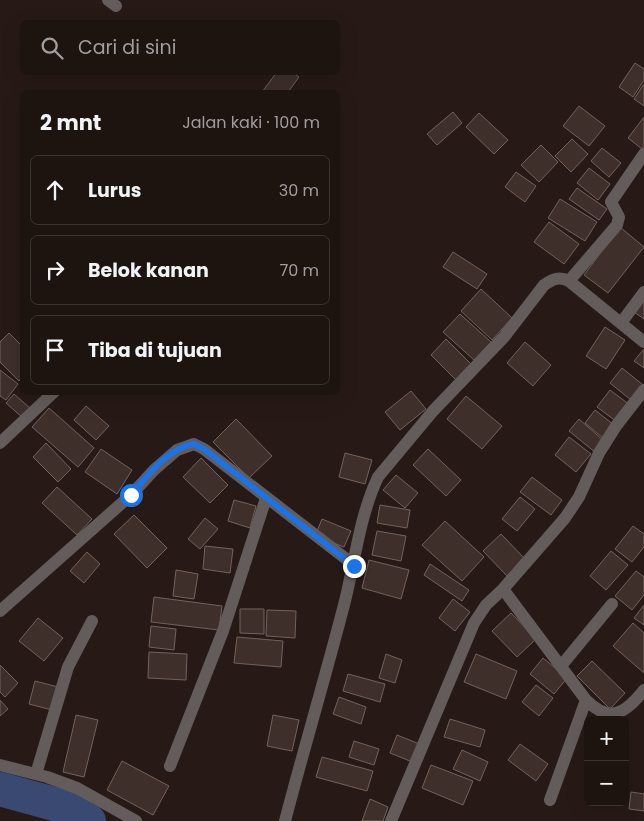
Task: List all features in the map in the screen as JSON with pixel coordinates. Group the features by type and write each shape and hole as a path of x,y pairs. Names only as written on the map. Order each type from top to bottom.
{"street":[{"path":"570,281 617,225 619,217 611,204 612,199 644,154"},
{"path":"285,821 354,566 365,514 378,477 433,411 504,337 544,285 557,278 570,281 644,342"},
{"path":"620,323 644,292"},
{"path":"391,821 474,623 486,605 503,589 565,518 579,497 599,453 616,426 644,390"},
{"path":"0,442 51,395"},
{"path":"0,612 131,495 154,470 177,450 194,444 204,449 354,566"},
{"path":"170,766 223,631 266,498"},
{"path":"503,589 586,700 594,707 604,713 620,712 627,708 644,690"},
{"path":"561,666 612,604"},
{"path":"36,774 68,668 92,622"},
{"path":"550,800 586,700"},
{"path":"0,765 36,774 78,788 136,821"}],"building":[{"path":"635,63 644,69 644,80 633,97 619,87"},
{"path":"275,75 296,75 299,77 289,90 264,90"},
{"path":"644,84 644,106 634,99"},
{"path":"579,106 605,126 589,146 563,126"},
{"path":"453,112 462,123 437,145 427,134"},
{"path":"479,113 508,140 494,154 466,127"},
{"path":"644,117 644,146 642,149 628,138"},
{"path":"572,139 588,154 571,172 555,156"},
{"path":"541,145 558,162 539,182 521,165"},
{"path":"602,148 621,163 609,177 591,161"},
{"path":"589,168 610,184 598,200 577,183"},
{"path":"516,172 536,186 525,202 505,187"},
{"path":"577,188 607,209 599,220 569,199"},
{"path":"560,199 597,222 585,241 548,218"},
{"path":"549,222 579,244 564,264 534,242"},
{"path":"620,227 644,247 608,293 584,275"},
{"path":"453,252 487,274 477,289 443,267"},
{"path":"481,289 512,318 492,340 461,311"},
{"path":"644,299 644,319 634,312"},
{"path":"460,314 491,342 474,360 443,332"},
{"path":"605,327 625,340 606,369 586,356"},
{"path":"9,333 20,344 19,381 0,362 0,342"},
{"path":"446,339 472,365 457,381 431,355"},
{"path":"525,342 551,365 533,386 507,363"},
{"path":"644,349 644,368 634,361"},
{"path":"622,368 643,385 631,400 610,383"},
{"path":"0,370 18,384 6,400 0,396"},
{"path":"610,390 630,405 617,422 597,407"},
{"path":"411,391 426,409 400,430 385,412"},
{"path":"14,394 31,409 23,418 6,403"},
{"path":"466,396 502,426 482,449 447,419"},
{"path":"86,406 109,426 96,440 74,420"},
{"path":"49,408 94,448 78,467 32,427"},
{"path":"595,410 614,425 603,438 585,423"},
{"path":"236,419 272,456 249,478 213,442"},
{"path":"579,419 605,442 596,453 569,431"},
{"path":"569,437 591,454 576,472 555,455"},
{"path":"46,443 71,469 58,482 33,457"},
{"path":"101,449 132,470 117,494 85,472"},
{"path":"428,449 461,480 446,496 413,465"},
{"path":"345,453 372,460 365,484 339,477"},
{"path":"201,458 228,485 210,503 183,477"},
{"path":"396,475 418,493 405,508 383,490"},
{"path":"532,477 562,500 551,515 520,492"},
{"path":"57,487 92,519 77,535 42,503"},
{"path":"520,497 535,509 517,531 502,519"},
{"path":"234,500 256,506 250,528 228,521"},
{"path":"380,505 410,510 407,528 377,523"},
{"path":"134,515 167,548 147,568 114,534"},
{"path":"205,518 218,529 200,549 188,539"},
{"path":"322,519 351,531 344,547 315,536"},
{"path":"445,521 484,557 462,581 422,545"},
{"path":"633,526 644,534 644,547 632,562 615,549"},
{"path":"377,531 406,536 401,561 372,555"},
{"path":"501,534 526,560 508,577 483,551"},
{"path":"205,546 233,549 230,573 203,569"},
{"path":"611,551 628,565 606,590 590,576"},
{"path":"87,552 100,564 84,583 70,571"},
{"path":"369,560 409,570 401,599 362,588"},
{"path":"430,564 469,590 462,601 424,575"},
{"path":"176,570 198,574 194,599 173,596"},
{"path":"636,571 644,577 644,595 632,610 615,596"},
{"path":"154,597 222,606 219,630 151,622"},
{"path":"453,599 470,612 455,631 439,618"},
{"path":"644,605 644,625 634,618"},
{"path":"240,609 264,609 264,634 240,633"},
{"path":"267,610 296,611 295,638 266,636"},
{"path":"511,613 536,639 517,657 492,631"},
{"path":"38,618 63,638 44,661 19,641"},
{"path":"633,623 644,633 644,673 613,646"},
{"path":"151,626 176,629 174,650 149,647"},
{"path":"237,637 283,641 281,667 234,663"},
{"path":"149,652 187,654 186,680 148,678"},
{"path":"386,654 402,660 395,683 379,678"},
{"path":"476,654 517,671 506,699 464,682"},
{"path":"543,658 567,678 554,694 530,674"},
{"path":"592,661 625,693 610,709 577,676"},
{"path":"0,665 18,683 5,697 0,692"},
{"path":"348,674 385,684 380,702 343,691"},
{"path":"35,681 58,687 52,710 29,704"},
{"path":"536,685 553,698 539,716 522,702"},
{"path":"339,697 366,707 361,724 333,714"},
{"path":"0,700 8,709 0,716"},
{"path":"76,715 98,720 84,777 63,772"},
{"path":"273,715 299,720 292,751 267,746"},
{"path":"450,719 485,730 480,747 444,737"},
{"path":"397,735 422,745 415,763 390,753"},
{"path":"354,741 379,749 374,765 349,757"},
{"path":"520,744 548,764 536,781 508,760"},
{"path":"462,750 488,762 480,781 453,769"},
{"path":"322,757 373,771 367,791 316,777"},
{"path":"122,761 169,786 153,815 107,790"},
{"path":"431,765 473,781 463,805 422,788"},
{"path":"631,792 644,794 644,811 629,809"},
{"path":"370,799 388,807 383,821 362,821"}],"waterway":[{"path":"0,789 65,807 89,821"}],"route":[{"path":"131,495 154,470 177,450 194,444 204,449 354,566"}]}
